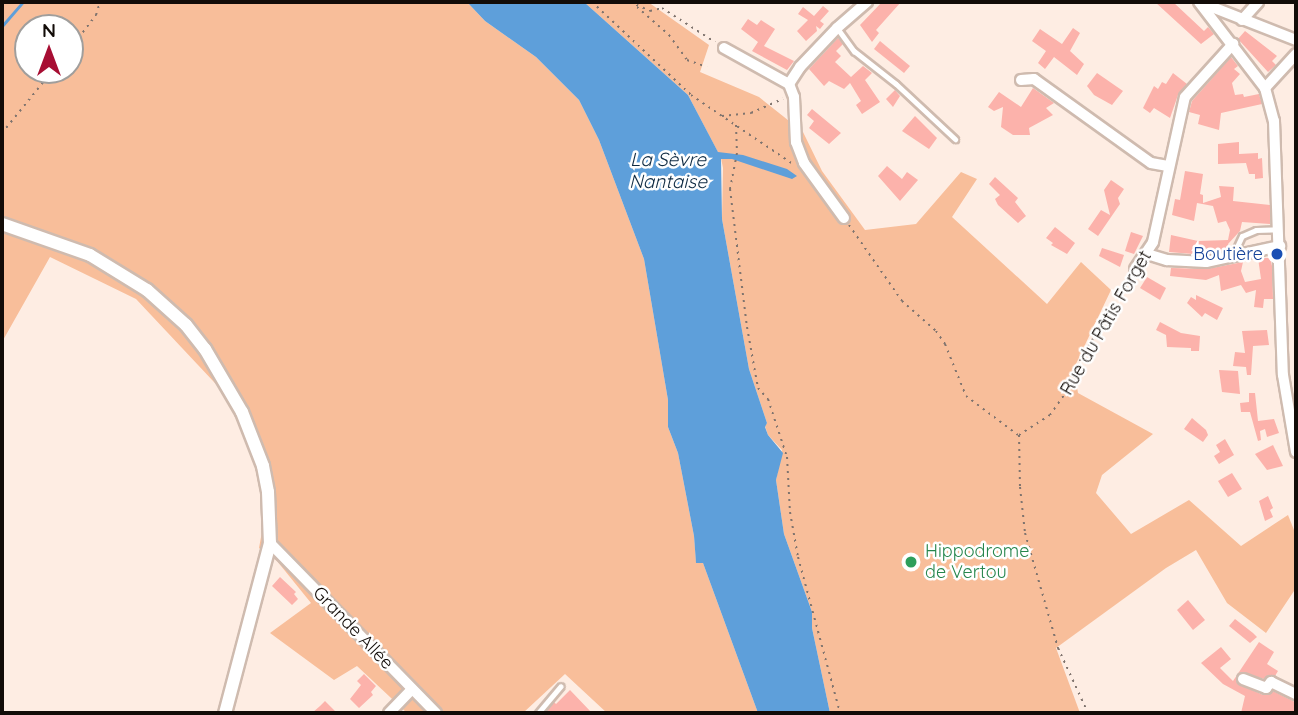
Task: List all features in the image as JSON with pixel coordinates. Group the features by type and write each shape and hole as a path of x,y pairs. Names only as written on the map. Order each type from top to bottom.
{"street":[{"path":"789,84 800,67 837,28 867,2"},
{"path":"1242,20 1258,2"},
{"path":"1201,4 1296,40"},
{"path":"1201,4 1265,88 1274,121 1280,229 1283,375 1296,452"},
{"name":"Rue du Pâtis Forget","path":"1135,270 1153,242 1185,97 1233,44"},
{"path":"724,48 789,84 794,97 796,142 804,163 844,218"},
{"path":"1265,88 1296,54"},
{"path":"1021,80 1034,79 1151,163 1168,166"},
{"path":"2,224 61,244 118,270 147,290 186,325 221,373 256,445 268,492 270,543 225,713"},
{"path":"1147,254 1167,260 1206,262 1280,246"},
{"name":"Grande Allée","path":"270,543 436,713"},
{"path":"1243,679 1266,688 1271,682 1296,694"},
{"path":"389,713 412,689"}],"lane":[{"path":"837,28 854,51 955,139"},
{"path":"1233,255 1242,236 1256,230 1280,229"},
{"path":"538,713 561,685"}],"path":[{"path":"84,31 96,15 100,2"},
{"path":"592,2 691,95 797,166"},
{"path":"630,2 669,35 687,60 707,66"},
{"path":"636,6 650,11 662,8 724,48"},
{"path":"2,133 42,84"},
{"path":"721,116 751,113 787,98"},
{"path":"736,125 737,153 730,189 747,327 758,388 768,399 787,457 790,512 798,556 840,713"},
{"path":"844,218 902,300 936,331 945,344 966,396 1018,435 1020,488 1032,559 1058,648 1088,713"},
{"name":"Rue du Pâtis Forget","path":"1018,435 1050,415 1074,381 1081,358 1135,270"}],"shaded area":[{"path":"2,2 467,2 485,21 536,57 579,100 599,140 644,259 668,400 668,427 678,453 694,536 696,562 703,563 758,713 607,713 565,674 523,713 407,713 357,666 334,680 270,633 311,603 277,561 259,548 265,515 255,461 229,398 136,299 50,257 2,342"},
{"path":"584,2 648,2 709,45 700,72 759,97 803,132 822,171 865,230 916,224 961,172 977,179 952,217 1047,304 1081,262 1111,290 1074,368 1078,393 1153,434 1102,475 1096,493 1131,534 1189,500 1241,546 1288,515 1296,535 1296,588 1266,633 1227,603 1196,550 1166,568 1056,648 1080,713 830,713 812,628 812,612 784,534 776,480 782,450 768,435 765,426 767,423 749,369 722,219 721,158 688,95"}],"water":[{"name":"La Sèvre Nantaise","path":"467,2 584,2 688,95 718,152 743,155 787,169 797,176 792,179 732,159 721,159 722,219 749,369 767,423 765,427 768,435 783,453 776,480 784,534 812,612 812,628 830,713 758,713 703,563 696,563 694,536 678,453 668,427 668,400 644,259 599,140 579,100 536,57 485,21"}],"building":[{"path":"882,2 901,2 876,30 879,33 872,42 860,25"},
{"path":"1155,2 1173,2 1204,31 1208,27 1214,34 1201,44"},
{"path":"823,6 829,11 820,21 824,24 820,29 816,26 817,31 806,41 797,31 808,20 798,14 803,7 814,16"},
{"path":"748,19 757,25 761,20 775,29 764,46 794,61 787,70 752,51 758,42 741,29"},
{"path":"1073,28 1080,33 1070,51 1084,64 1077,75 1054,57 1045,69 1038,63 1046,51 1032,41 1040,29 1062,44"},
{"path":"1245,31 1277,56 1272,61 1276,65 1268,72 1238,39"},
{"path":"838,38 843,44 836,51 841,56 835,62 851,77 863,66 872,73 865,80 880,102 862,114 856,105 861,101 850,83 844,89 829,81 824,86 809,69"},
{"path":"880,41 910,66 904,73 874,49"},
{"path":"1231,57 1238,66 1234,69 1240,74 1232,83 1235,95 1243,94 1244,97 1259,94 1262,104 1221,113 1219,130 1198,124 1200,115 1189,112 1192,101"},
{"path":"1097,73 1123,91 1112,105 1094,95 1087,86"},
{"path":"1173,73 1187,84 1178,95 1170,118 1154,108 1150,113 1143,108 1154,86 1158,89 1162,82 1166,84"},
{"path":"1033,88 1054,103 1046,108 1053,115 1029,128 1030,135 1013,135 1001,127 1003,107 994,111 988,107 999,92 1021,107"},
{"path":"895,90 900,96 893,107 886,99"},
{"path":"812,109 841,133 829,144 809,128 814,121 807,115"},
{"path":"915,116 937,138 929,149 902,131"},
{"path":"1239,142 1239,154 1258,153 1258,159 1262,158 1263,178 1255,179 1255,174 1249,174 1246,163 1218,164 1218,144"},
{"path":"887,166 902,179 907,172 918,180 900,201 878,176"},
{"path":"1185,171 1203,174 1200,194 1203,195 1203,203 1221,197 1219,186 1234,187 1233,201 1270,205 1270,224 1242,222 1240,231 1228,244 1229,250 1205,255 1169,252 1171,235 1198,241 1228,240 1230,230 1226,221 1218,223 1213,206 1197,203 1194,221 1172,215 1175,199 1180,200"},
{"path":"995,177 1018,198 1015,202 1026,216 1018,223 995,199 1000,195 989,184"},
{"path":"1111,180 1124,189 1118,198 1120,204 1098,236 1088,229 1101,210 1110,215 1104,190"},
{"path":"1055,227 1075,243 1067,254 1051,245 1053,243 1046,238"},
{"path":"1131,232 1143,236 1134,254 1125,251"},
{"path":"1102,248 1124,255 1120,267 1099,256"},
{"path":"1258,258 1270,258 1272,266 1273,299 1264,299 1263,308 1254,307 1256,290 1246,293 1241,285 1221,291 1219,275 1206,280 1170,276 1171,268 1207,269 1243,262 1241,271 1245,282 1261,279"},
{"path":"1147,277 1166,288 1160,300 1140,288"},
{"path":"1196,295 1223,308 1217,320 1205,313 1202,317 1187,303 1191,297 1196,300"},
{"path":"1160,322 1181,333 1200,336 1199,351 1167,347 1166,335 1156,330"},
{"path":"1267,330 1269,345 1253,346 1251,375 1247,375 1246,367 1233,366 1235,352 1245,353 1242,331"},
{"path":"1219,370 1238,371 1240,394 1222,392"},
{"path":"1249,393 1255,393 1258,421 1274,419 1279,433 1267,437 1265,429 1260,431 1261,440 1258,441 1250,412 1241,412 1240,403 1249,402"},
{"path":"1192,418 1206,430 1208,435 1203,442 1184,429"},
{"path":"1225,439 1234,455 1219,464 1214,456 1220,452 1216,445"},
{"path":"1273,445 1283,466 1267,470 1255,454"},
{"path":"1232,473 1242,489 1228,497 1218,481"},
{"path":"1268,496 1273,517 1265,521 1259,501"},
{"path":"280,577 296,592 294,594 298,599 292,605 272,586"},
{"path":"1188,600 1205,620 1193,630 1177,610"},
{"path":"1235,619 1257,637 1250,643 1229,626"},
{"path":"1259,642 1274,652 1267,664 1278,671 1275,676 1268,675 1264,679 1241,672 1236,677 1237,683 1263,695 1273,691 1293,701 1296,703 1296,713 1241,713 1245,696 1223,684 1201,663 1221,647 1231,659 1220,668 1233,681"},
{"path":"364,674 376,686 371,692 373,695 359,708 350,699 361,685 357,681"},
{"path":"570,690 592,713 545,713 554,702 556,704"},
{"path":"325,701 337,713 312,713 320,706"}],"waterway":[{"path":"2,26 23,2"}],"place":[{"name":"Boutière","path":"1277,254"},
{"name":"Hippodrome de Vertou","path":"911,562"}]}
